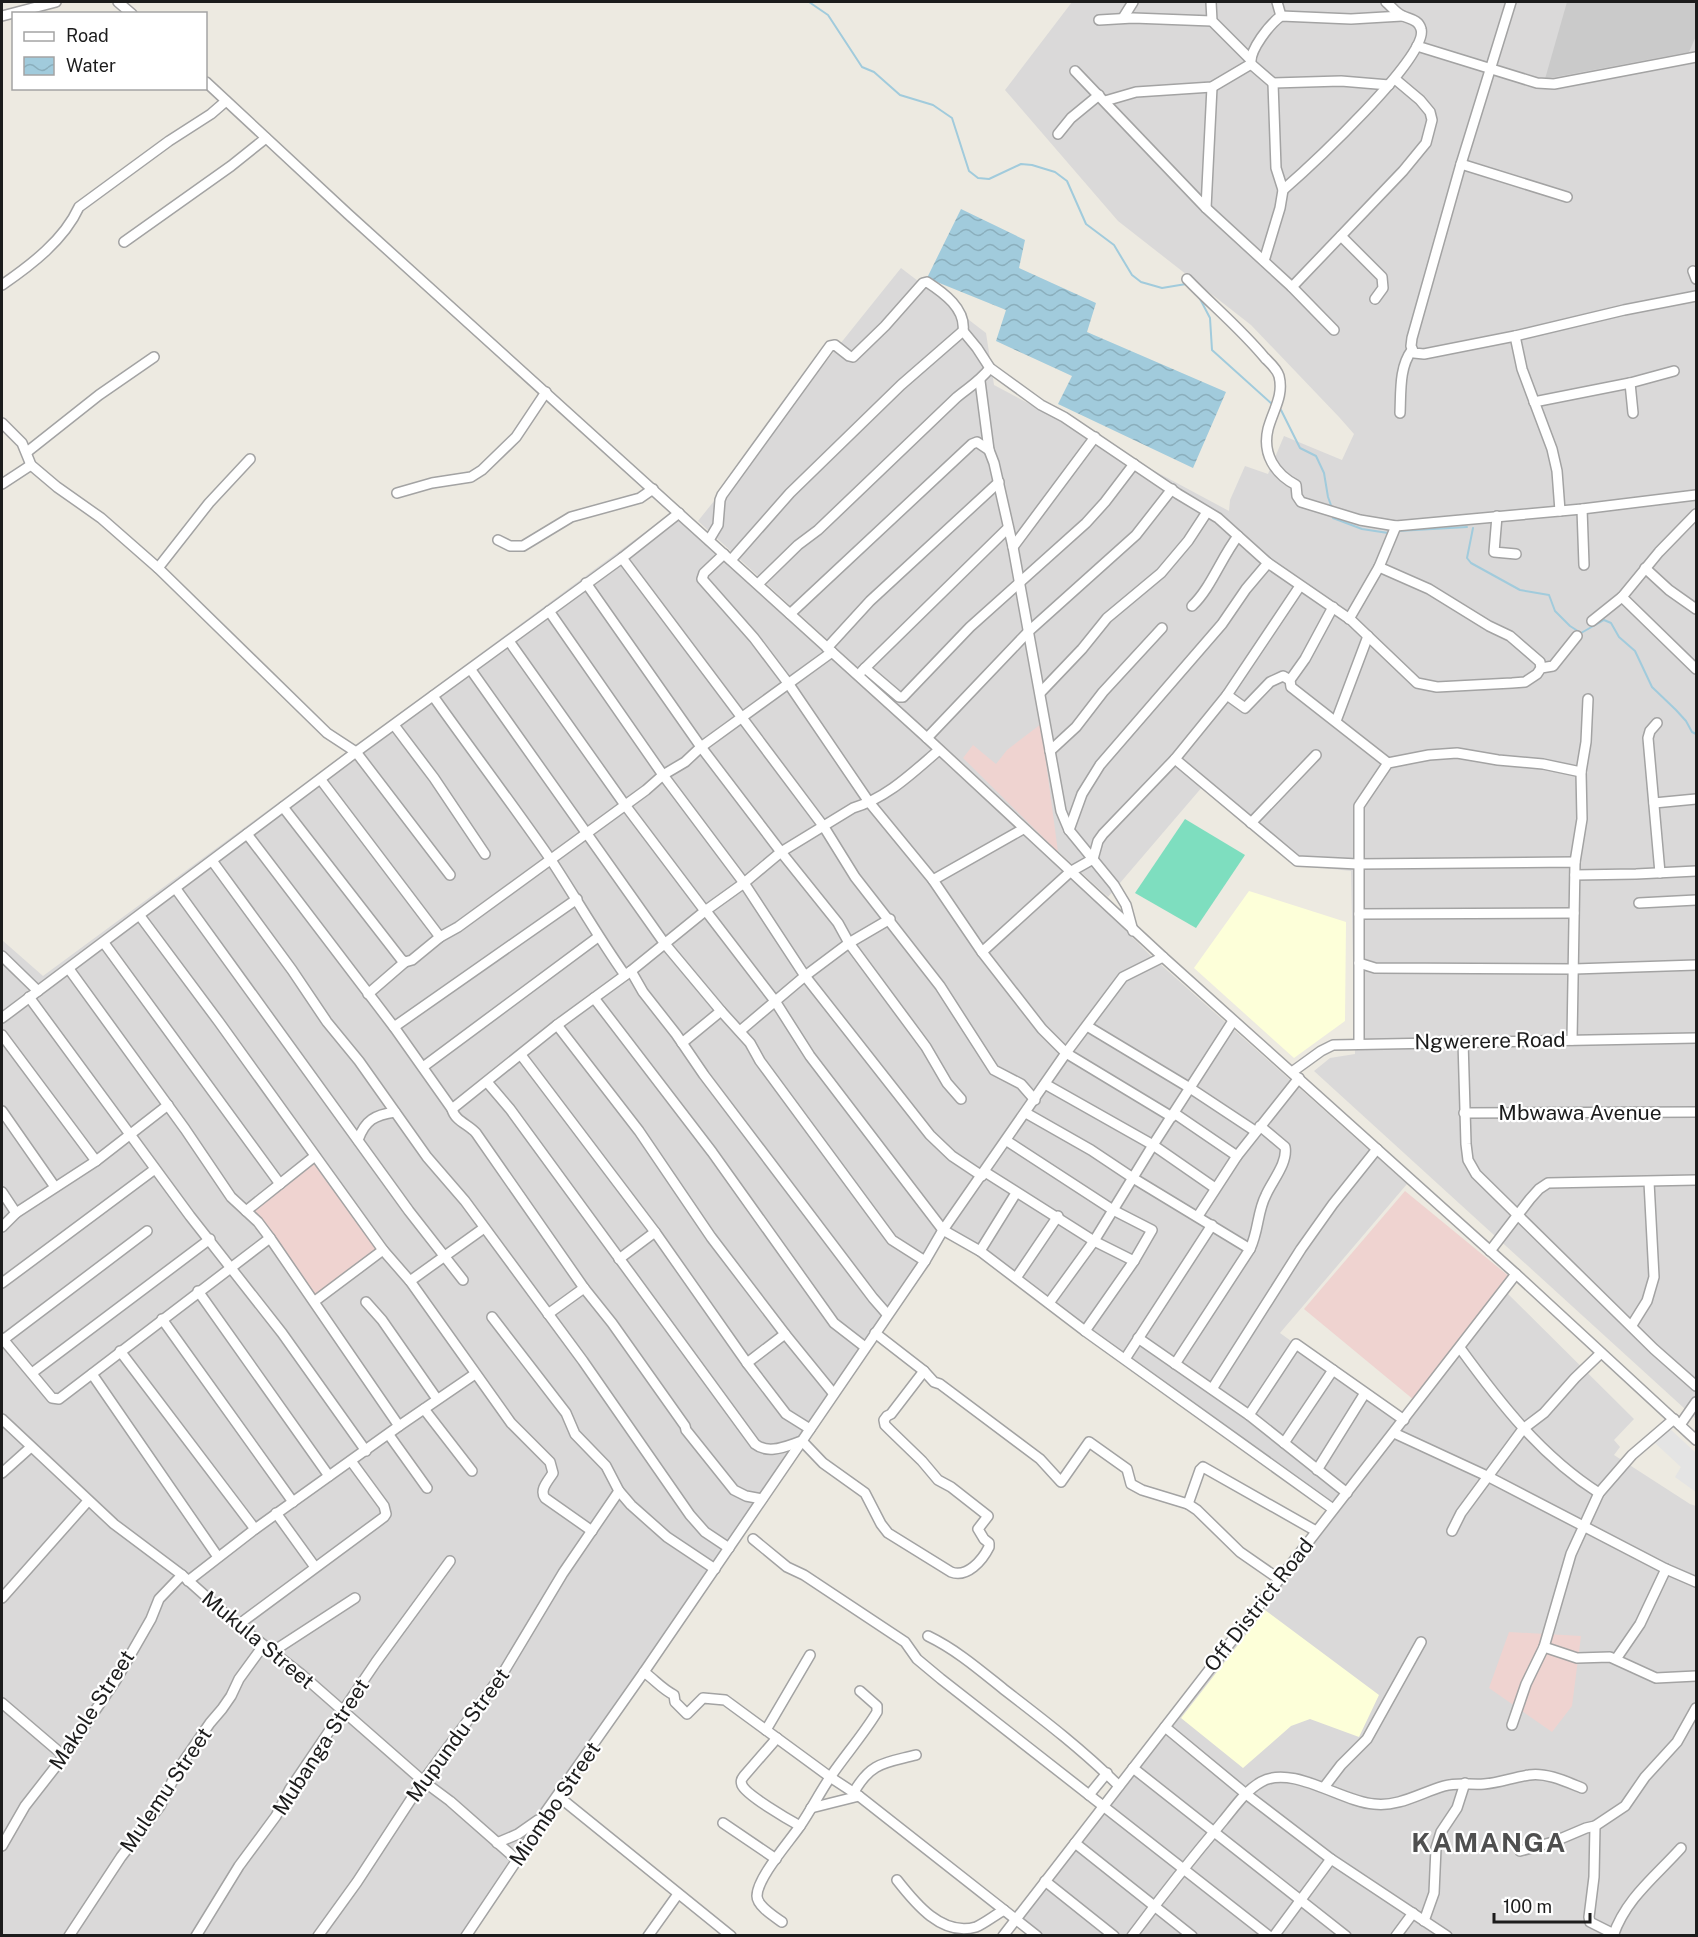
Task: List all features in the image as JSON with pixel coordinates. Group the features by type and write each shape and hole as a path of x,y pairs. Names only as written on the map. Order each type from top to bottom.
{"street":[{"path":"17,12 56,2"},
{"path":"118,2 130,12"},
{"path":"1123,18 1133,2"},
{"path":"1211,2 1212,21 1273,83 1392,82 1420,100 1430,112 1431,126 1425,143 1403,171 1292,287"},
{"path":"1277,2 1281,16"},
{"path":"1386,2 1402,16"},
{"path":"1400,413 1404,365 1412,350 1412,338 1461,164 1511,2"},
{"path":"1058,134 1071,118 1102,98 1136,92 1212,87 1250,62 1265,33 1281,16 1351,19 1402,16 1415,20 1422,29 1416,46 1392,82 1305,171 1283,190"},
{"path":"1099,20 1123,18 1212,21"},
{"path":"1416,46 1537,83 1554,84 1696,57"},
{"path":"1075,71 1206,208 1292,287 1334,330"},
{"path":"207,83 927,738 1133,930 1516,1274 1696,1440"},
{"path":"1264,261 1283,190 1276,168 1273,83"},
{"path":"1206,208 1212,87"},
{"path":"2,285 27,268 72,223 79,207 226,101"},
{"path":"124,242 231,166 266,138"},
{"path":"1461,164 1568,197"},
{"path":"1341,236 1382,277 1383,288 1375,299"},
{"path":"1187,279 1244,333 1278,373 1280,394 1268,430 1267,446 1275,470 1296,485 1298,500 1360,520 1396,526 1560,511 1696,495"},
{"path":"709,540 718,525 720,500 723,495 830,346 835,345 849,356 854,357 925,282 942,293 958,310 963,318 963,331 990,368 1041,405 1095,437 1207,513 1218,518 1268,563 1350,619 1412,680 1424,686 1437,687 1525,682 1542,668 1553,666 1577,636"},
{"path":"1412,350 1414,353 1424,354 1696,296"},
{"path":"963,331 902,385 727,557 704,573 702,579 754,638 788,683 869,802 933,880 982,952 1042,1029 1066,1053 1237,1155"},
{"path":"1515,336 1522,369 1555,460 1560,511"},
{"path":"27,452 99,395 154,357"},
{"path":"758,585 956,398 980,381 990,368"},
{"path":"1534,402 1630,383 1674,371"},
{"path":"980,381 989,450 999,482 1013,547 1061,811 1069,830 1114,885 1126,905 1133,930"},
{"path":"1630,383 1633,413"},
{"path":"398,493 432,483 471,477 482,470 516,437 546,392"},
{"path":"2,423 22,443 31,465 63,492 101,518 158,568 327,733 356,752 450,875"},
{"path":"1013,547 1095,437"},
{"path":"790,614 972,444 977,442 989,450"},
{"path":"158,568 208,503 250,459"},
{"path":"865,668 899,697 903,697 970,627 1086,523 1134,464"},
{"path":"2,484 31,465"},
{"path":"368,994 405,962 458,927 685,762 701,747 830,650 870,601 999,482"},
{"path":"498,540 517,547 523,546 571,517 640,498 653,489"},
{"path":"927,738 1029,631 1136,535 1172,489"},
{"path":"1582,508 1584,565"},
{"path":"2,1018 213,862 356,752 622,558 679,513"},
{"path":"1041,692 1082,649 1107,618 1166,567 1207,513"},
{"path":"1592,621 1622,597 1645,568 1696,514"},
{"path":"1497,516 1494,552 1516,554"},
{"path":"1350,619 1379,567 1396,526"},
{"path":"857,676 1008,528"},
{"path":"1192,606 1201,596 1238,536"},
{"path":"622,558 824,826 855,877 940,986 994,1070 1022,1084 1035,1100"},
{"path":"1069,830 1082,794 1100,765 1222,624 1246,589 1268,563"},
{"path":"1379,567 1429,589 1489,626 1510,636 1540,662 1542,668"},
{"path":"1645,568 1669,590 1696,609"},
{"path":"586,583 701,747 838,923 849,943 926,1047 947,1083 961,1099"},
{"path":"982,952 1070,872 1093,859 1098,841 1103,834 1175,759 1227,694 1300,586"},
{"path":"1622,597 1696,669"},
{"path":"1290,680 1333,607"},
{"path":"549,611 663,776 744,883 805,976 930,1135 952,1156 1058,1216 1094,1241 1134,1261"},
{"path":"1050,751 1076,726 1103,692 1162,628"},
{"path":"1336,721 1368,636"},
{"path":"509,641 625,805 776,1001 810,1056 943,1230 980,1251 1085,1331 1333,1509"},
{"path":"471,670 665,944 750,1043 800,1117 892,1240 925,1261"},
{"path":"1227,694 1245,708 1275,678 1283,676 1290,680 1292,687 1300,696 1336,721 1388,763"},
{"path":"434,696 577,899 598,937 643,992 873,1299 887,1314"},
{"path":"1572,1040 1575,969 1575,862 1582,819 1581,772 1586,742 1588,699"},
{"path":"1657,723 1650,731 1648,738 1660,873"},
{"path":"394,725 434,778 485,854"},
{"path":"452,1109 781,852 853,808 888,793 939,750"},
{"path":"1359,1043 1359,806 1388,763 1429,755 1457,753 1543,764 1581,772"},
{"path":"1251,824 1316,754"},
{"path":"1175,759 1297,861 1358,864 1575,862"},
{"path":"321,780 440,937"},
{"path":"1654,803 1696,799"},
{"path":"283,807 386,942 405,962"},
{"path":"933,880 1023,829"},
{"path":"247,834 394,1027 458,1119 476,1133 584,1288 686,1426 686,1430 734,1490 746,1496 762,1499"},
{"path":"213,862 427,1157 465,1202 583,1361 690,1515 705,1532 729,1548"},
{"path":"1575,875 1696,871"},
{"path":"176,889 443,1257 463,1280"},
{"path":"394,1027 577,899"},
{"path":"1639,903 1696,900"},
{"path":"1359,914 1574,913"},
{"path":"140,916 383,1250 410,1281 511,1423 550,1462 553,1473 542,1494 592,1531"},
{"path":"740,1031 805,976 849,943 890,919"},
{"path":"423,1067 598,937"},
{"path":"104,943 280,1184"},
{"path":"2,956 38,991"},
{"name":"Miombo Street","path":"466,1935 517,1860 542,1817 715,1569 925,1261 943,1230 1066,1053 1123,978 1163,957"},
{"path":"1359,963 1375,968 1575,969 1696,965"},
{"path":"1359,977 1375,968"},
{"path":"69,969 168,1105 231,1197 258,1222 270,1238 399,1426"},
{"path":"29,998 155,1169 282,1333 366,1451"},
{"path":"594,998 712,1152 834,1323 865,1347"},
{"path":"682,1043 721,1011"},
{"path":"1049,1304 1094,1241 1233,1021"},
{"path":"557,1025 639,1131 711,1237 833,1393"},
{"path":"1087,1026 1285,1148 1286,1153 1262,1202 1258,1229 1250,1248 1175,1364"},
{"path":"2,1035 96,1161"},
{"name":"Ngwerere Road","path":"1198,1216 1237,1155 1295,1075 1321,1051 1333,1045 1696,1038"},
{"path":"1463,1041 1464,1113 1468,1160 1476,1174 1654,1349 1696,1386"},
{"path":"521,1055 655,1232 747,1363 786,1414 810,1429"},
{"path":"487,1082 510,1109 755,1444 765,1450 771,1450 802,1441 823,1463 865,1493 888,1533 951,1572 958,1575 964,1574 989,1547 989,1543 978,1529 988,1516 951,1487 938,1480 891,1431 884,1420 924,1371"},
{"path":"1045,1084 1153,1145 1215,1188"},
{"path":"2,1227 16,1213 96,1161 168,1105"},
{"path":"2,1111 55,1187"},
{"path":"358,1140 361,1130 370,1119 395,1112"},
{"name":"Mbwawa Avenue","path":"1464,1113 1696,1112"},
{"path":"1026,1113 1091,1150 1250,1248"},
{"path":"1006,1141 1113,1210 1152,1230 1134,1261 1085,1331"},
{"path":"1212,1389 1301,1249 1377,1149"},
{"path":"246,1211 315,1156"},
{"path":"2,1283 155,1169"},
{"path":"1490,1251 1539,1189 1548,1183 1696,1180"},
{"path":"1632,1325 1647,1301 1654,1277 1649,1182"},
{"path":"2,1192 16,1213"},
{"path":"980,1251 1016,1193"},
{"path":"1016,1278 1058,1216"},
{"path":"1125,1359 1212,1225"},
{"path":"410,1281 484,1228"},
{"path":"147,1231 2,1339 55,1400 270,1238"},
{"path":"619,1259 655,1232"},
{"path":"32,1373 210,1239"},
{"path":"315,1301 383,1250"},
{"name":"Off District Road","path":"1003,1935 1516,1274"},
{"path":"548,1314 584,1288"},
{"path":"198,1291 330,1476"},
{"path":"366,1302 382,1320 437,1399"},
{"path":"492,1317 566,1413 575,1434 606,1466 619,1491 631,1505 667,1537 715,1569"},
{"path":"162,1319 293,1502"},
{"path":"875,1333 924,1371 934,1383 940,1384 1040,1458 1061,1482 1089,1442 1127,1469 1131,1484 1142,1490 1188,1504 1240,1552 1279,1579"},
{"path":"747,1363 785,1334"},
{"path":"1138,1338 1249,1415 1347,1493"},
{"path":"1249,1415 1296,1344 1404,1420"},
{"path":"1460,1348 1523,1429 1553,1460 1599,1493"},
{"path":"120,1351 255,1529"},
{"path":"1452,1531 1487,1476 1523,1429 1544,1413 1601,1353"},
{"path":"1284,1443 1333,1370"},
{"path":"92,1374 218,1557"},
{"name":"Makole Street","path":"2,1846 25,1806 64,1756 116,1680 151,1619 159,1599 185,1578 218,1557 475,1374"},
{"path":"1317,1470 1365,1393"},
{"path":"1512,1725 1526,1684 1544,1647 1564,1573 1599,1493 1632,1455 1677,1422 1696,1402"},
{"path":"424,1409 472,1471"},
{"name":"Mukula Street","path":"4,1426 114,1524 185,1578 517,1860"},
{"path":"1394,1433 1487,1476 1666,1569 1696,1582"},
{"path":"389,1435 427,1488"},
{"path":"2,1473 31,1448"},
{"path":"238,1625 384,1517 386,1514 384,1506 351,1461"},
{"path":"1188,1504 1203,1467 1316,1531"},
{"name":"Mupundu Street","path":"318,1935 357,1882 423,1781 503,1673 539,1612 619,1491"},
{"path":"2,1598 88,1501"},
{"path":"276,1514 315,1567"},
{"path":"753,1539 788,1567 804,1575 905,1642 917,1659 941,1679 1269,1935"},
{"name":"Mubanga Street","path":"196,1935 239,1866 276,1816 290,1789 376,1662 450,1561"},
{"path":"1616,1659 1640,1624 1666,1569"},
{"path":"272,1652 355,1598"},
{"path":"927,1636 958,1654 1080,1749 1119,1786"},
{"path":"1325,1786 1366,1739 1421,1642"},
{"name":"Mulemu Street","path":"69,1935 121,1857 160,1806 179,1768 227,1702 239,1678 263,1646"},
{"path":"1544,1647 1577,1658 1604,1656 1616,1659 1656,1678 1696,1676"},
{"path":"766,1730 810,1655"},
{"path":"644,1672 674,1695 675,1702 687,1714 703,1698 721,1698 830,1778 857,1794 1037,1935"},
{"path":"782,1922 757,1899 764,1879 776,1859 877,1712 877,1706 860,1691"},
{"path":"2,1703 64,1756"},
{"path":"1520,1851 1553,1842 1595,1826 1625,1806 1645,1777 1677,1742 1696,1708"},
{"path":"1165,1727 1330,1859 1447,1935"},
{"path":"777,1738 741,1782 756,1797 800,1826"},
{"path":"811,1808 857,1794 867,1772 876,1766 916,1755"},
{"path":"1133,1768 1346,1935"},
{"path":"1089,1795 1107,1773"},
{"path":"1132,1935 1184,1867 1246,1794 1258,1783 1267,1779 1277,1777 1325,1786 1357,1802 1374,1804 1392,1804 1444,1786 1465,1783 1485,1784 1538,1774 1582,1788"},
{"path":"1424,1921 1434,1893 1436,1848 1441,1832 1456,1808 1465,1783"},
{"path":"558,1796 731,1935"},
{"path":"497,1843 518,1834 542,1817"},
{"path":"723,1823 776,1859"},
{"path":"1595,1826 1594,1877 1589,1917 1590,1922 1614,1935 1621,1916 1632,1898 1682,1848"},
{"path":"1075,1843 1192,1935"},
{"path":"1274,1935 1330,1859"},
{"path":"897,1880 931,1920 949,1929 964,1931 975,1928 1004,1910"},
{"path":"1044,1881 1114,1935"},
{"path":"648,1935 678,1893"},
{"path":"1395,1935 1413,1913"}],"shaded area":[{"path":"1072,2 1696,2 1696,1419 1314,1071 1330,1058 1355,1054 1351,871 1295,865 1203,786 1108,897 698,521 901,268 986,333 994,385 1229,511 1230,500 1245,466 1268,474 1284,436 1342,460 1354,434 1339,417 1251,325 1118,221 1005,90"},
{"path":"1567,2 1696,2 1696,36 1689,52 1545,79"},
{"path":"675,510 1023,827 1150,955 1407,1184 1280,1333 1402,1421 1507,1293 1634,1419 1614,1440 1620,1447 1614,1455 1696,1506 1696,1935 1037,1936 1016,1918 1336,1508 1122,1362 944,1232 462,1935 2,1935 2,940 43,976"},
{"path":"1041,724 1058,852 963,758 973,745 996,764 1007,750"},
{"path":"1249,891 1346,922 1345,1021 1294,1058 1194,968"},
{"path":"313,1163 378,1249 314,1297 251,1211"},
{"path":"1405,1191 1511,1278 1414,1400 1304,1309"},
{"path":"1670,1429 1696,1453 1696,1492 1675,1477 1681,1467 1654,1442"},
{"path":"1265,1610 1379,1695 1359,1737 1310,1719 1291,1726 1243,1768 1181,1718"},
{"path":"1509,1632 1581,1636 1572,1706 1552,1732 1489,1688"}],"green space":[{"path":"1185,819 1245,855 1196,928 1135,893"}],"water":[{"path":"961,209 1025,240 1019,268 1096,303 1087,332 1226,392 1193,468 1058,404 1072,376 996,341 1006,310 927,278"}],"waterway":[{"path":"809,2 828,15 862,67 874,72 900,95 933,105 952,118 969,171 978,178 989,179 1021,164 1055,172 1067,181 1086,224 1114,245 1132,275 1141,282 1162,288 1188,285"},
{"path":"1198,295 1210,318 1212,350 1272,404"},
{"path":"1281,410 1300,448 1316,456 1324,473 1332,508"},
{"path":"1333,518 1362,529 1388,533"},
{"path":"1398,531 1467,527"},
{"path":"1473,528 1467,558 1471,563 1520,590 1549,595 1555,611 1581,633 1604,620 1611,623 1619,637 1635,651 1652,687 1676,710 1696,734"}],"district":[{"name":"KAMANGA","path":"1489,1843"}]}
